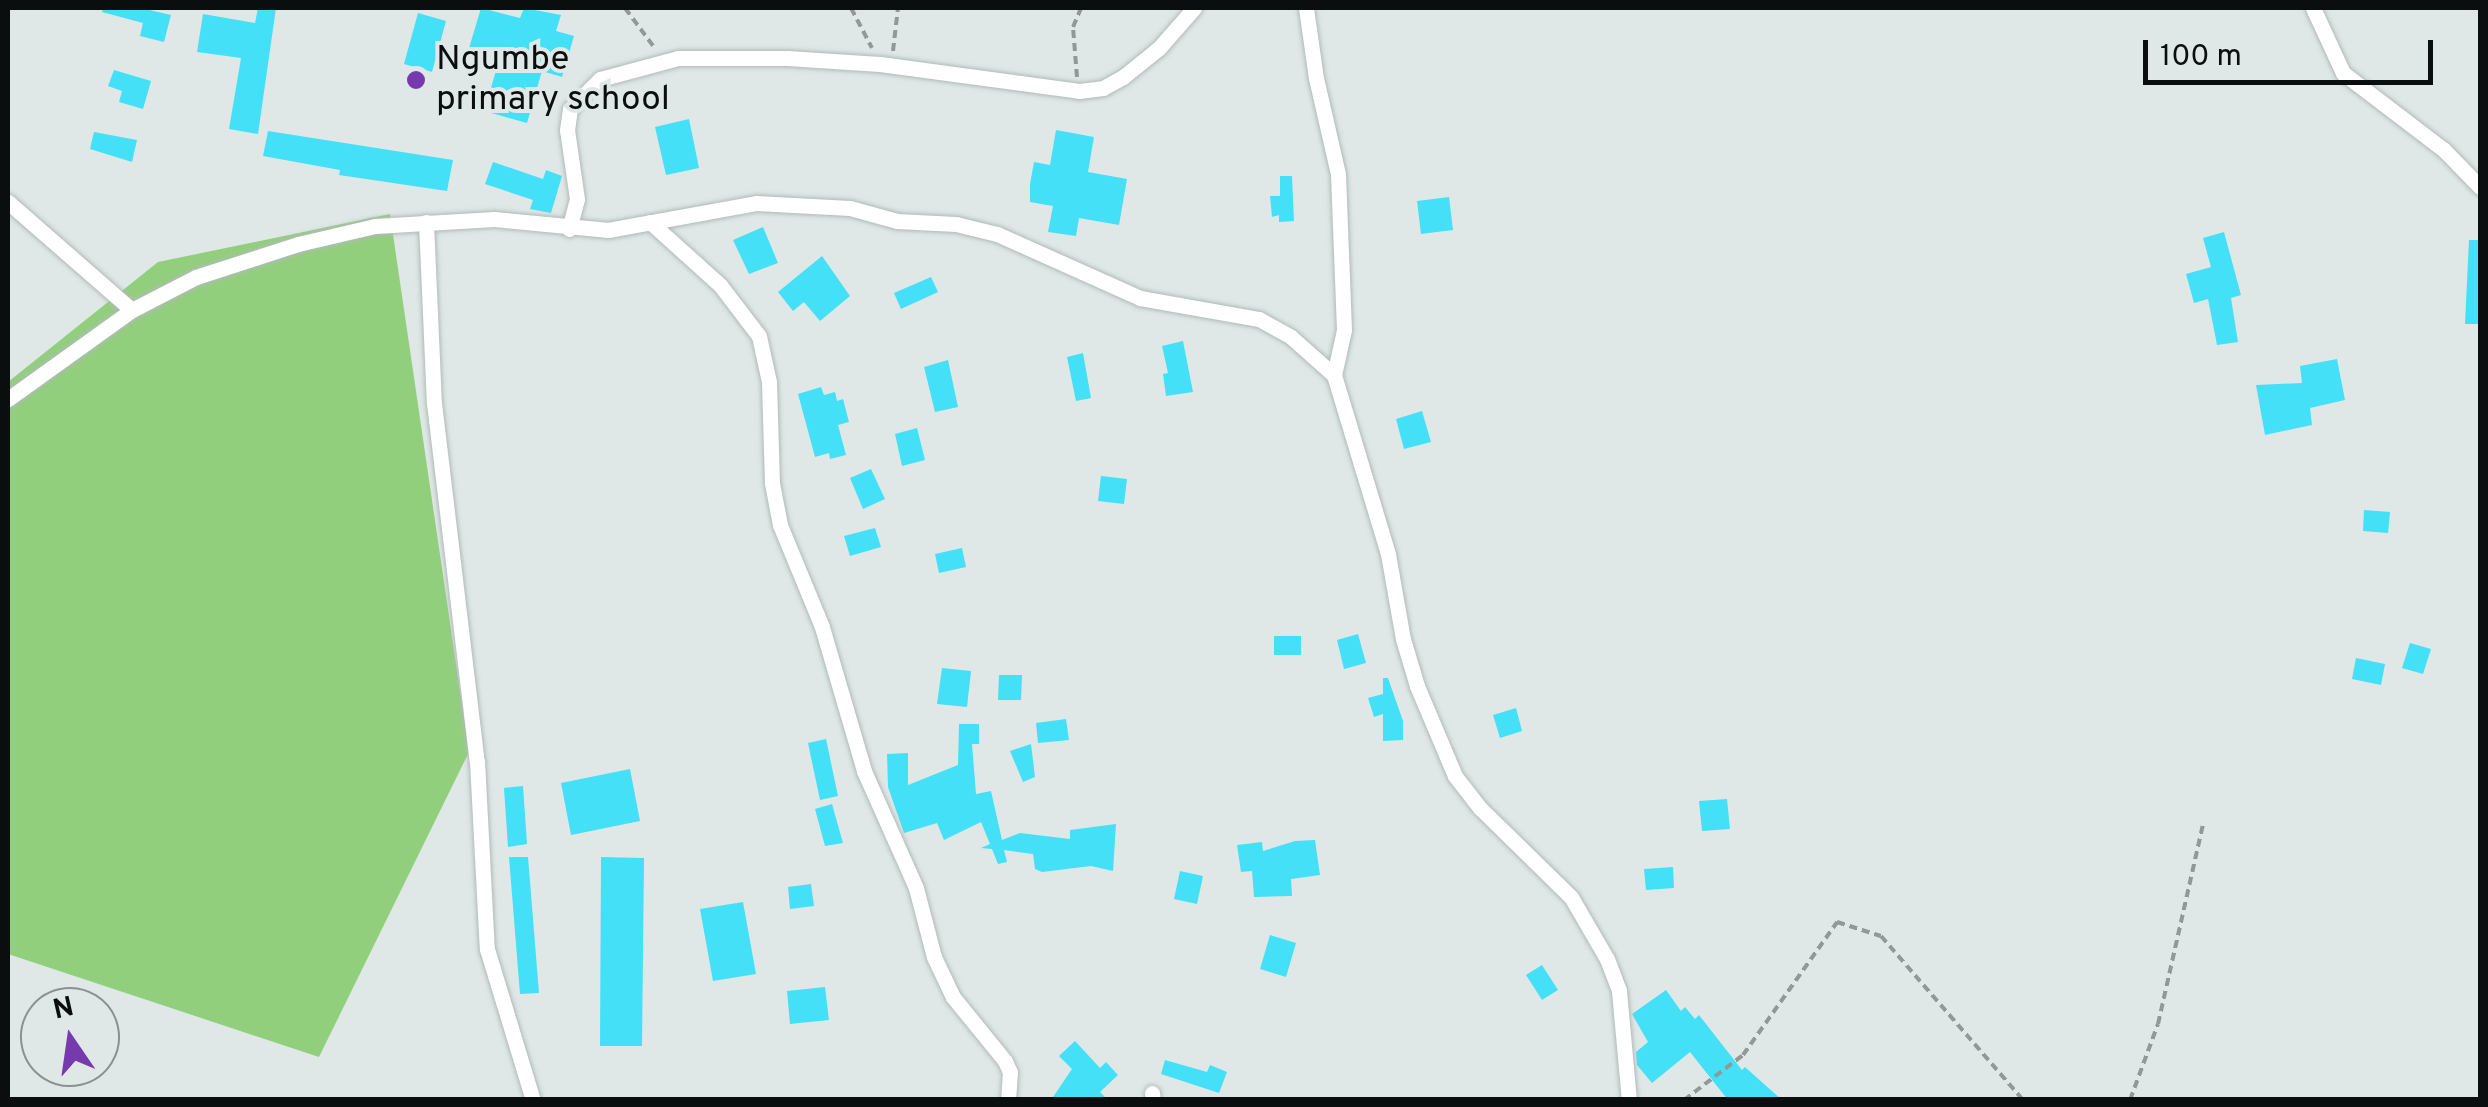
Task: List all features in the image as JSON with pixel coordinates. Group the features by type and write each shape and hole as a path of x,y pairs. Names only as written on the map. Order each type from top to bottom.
{"street":[{"path":"569,230 577,198 568,130 570,109 600,79 678,58 886,65 1078,91 1103,88 1123,77 1159,48 1194,8"},
{"path":"1306,8 1316,78 1338,174 1344,330 1334,375 1388,554 1403,639 1417,686 1456,776 1480,808 1571,896 1606,959 1619,991 1629,1100"},
{"path":"2314,8 2343,73 2416,127 2480,188"},
{"path":"8,202 132,310"},
{"path":"8,399 132,310 196,277 298,244 375,226 426,222 494,219 569,230 608,230 756,203 850,208 897,220 956,224 997,234 1140,298 1259,319 1291,337 1334,375"},
{"path":"426,222 434,403 477,761 486,949 533,1100"},
{"path":"650,222 720,285 758,336 770,382 772,482 780,525 822,627 864,771 916,888 934,958 954,997 1005,1061 1010,1072 1008,1100"}],"path":[{"path":"625,8 638,20 643,37 678,58"},
{"path":"851,8 886,65"},
{"path":"886,65 898,8"},
{"path":"1078,91 1073,27 1081,8"},
{"path":"2130,1100 2158,1024 2203,824"},
{"path":"1684,1100 1744,1055 1837,922 1881,936 2022,1100"}],"green space":[{"path":"390,214 469,752 319,1057 120,991 120,987 108,987 8,954 8,382 158,262"}],"building":[{"path":"103,8 141,8 171,15 164,42 140,36 143,23 102,12"},
{"path":"258,8 276,8 258,134 229,129 241,58 197,52 203,14 255,23"},
{"path":"481,8 520,18 524,8 561,15 556,31 574,36 562,77 542,71 527,123 484,111 498,64 467,55"},
{"path":"418,13 446,21 432,72 404,64"},
{"path":"114,70 151,81 143,109 119,102 122,91 108,86"},
{"path":"689,119 699,168 666,175 655,127"},
{"path":"1056,130 1094,137 1088,172 1127,179 1119,225 1079,218 1076,236 1048,232 1053,206 1030,202 1030,184 1034,162 1050,165"},
{"path":"268,131 453,160 447,191 339,175 340,170 263,156"},
{"path":"94,132 137,140 132,162 90,149"},
{"path":"493,162 543,179 546,170 562,176 551,213 530,209 533,200 485,184"},
{"path":"1280,176 1292,176 1294,221 1279,222 1279,215 1272,217 1270,196 1280,196"},
{"path":"1449,197 1453,230 1421,234 1417,201"},
{"path":"763,227 778,263 749,274 733,240"},
{"path":"2224,232 2241,295 2231,298 2238,342 2217,345 2208,299 2194,303 2186,274 2211,267 2203,238"},
{"path":"2469,240 2480,240 2480,324 2465,324"},
{"path":"822,256 850,296 820,321 804,302 793,311 778,292"},
{"path":"931,277 938,292 901,309 894,293"},
{"path":"1183,341 1193,392 1166,396 1163,374 1168,373 1162,346"},
{"path":"1083,353 1091,398 1076,401 1067,357"},
{"path":"2337,359 2345,400 2310,408 2312,425 2265,435 2256,385 2302,383 2300,366"},
{"path":"948,360 958,407 935,412 924,367"},
{"path":"821,387 824,395 835,392 837,401 843,399 849,422 838,425 846,455 830,459 829,453 815,457 798,394"},
{"path":"1422,411 1431,442 1404,449 1396,419"},
{"path":"917,428 925,460 902,466 895,434"},
{"path":"871,469 885,499 863,509 850,478"},
{"path":"1101,476 1127,479 1124,504 1098,501"},
{"path":"2364,510 2390,512 2388,533 2363,531"},
{"path":"875,528 881,547 850,556 844,536"},
{"path":"962,548 966,567 939,573 935,554"},
{"path":"1358,634 1366,663 1344,669 1337,640"},
{"path":"1274,636 1301,636 1301,655 1274,655"},
{"path":"2410,643 2431,649 2423,674 2402,668"},
{"path":"2356,658 2385,664 2381,685 2352,679"},
{"path":"942,668 971,671 967,707 937,704"},
{"path":"999,675 1022,675 1021,700 998,700"},
{"path":"1383,678 1388,678 1403,721 1403,740 1383,741 1383,714 1374,717 1368,698 1383,694"},
{"path":"1516,708 1522,731 1500,738 1493,715"},
{"path":"1066,719 1069,740 1038,743 1036,723"},
{"path":"959,724 979,724 979,744 972,744 976,794 991,791 1002,840 1020,833 1070,839 1070,830 1116,824 1113,871 1091,866 1042,872 1035,869 1033,854 1004,850 1007,862 998,864 992,849 981,848 990,844 981,822 944,840 937,823 904,833 888,787 887,754 908,753 908,785 958,765"},
{"path":"826,739 838,796 820,800 808,743"},
{"path":"1031,744 1035,777 1023,782 1010,751"},
{"path":"630,769 640,821 571,835 561,783"},
{"path":"523,786 527,844 508,847 504,788"},
{"path":"1727,799 1730,829 1702,831 1699,801"},
{"path":"832,804 843,843 825,846 815,809"},
{"path":"1315,840 1320,875 1291,879 1292,896 1254,897 1252,871 1241,872 1237,845 1262,842 1263,851 1295,841"},
{"path":"509,857 528,857 539,993 520,994"},
{"path":"601,857 644,858 642,1046 600,1046"},
{"path":"1673,867 1674,888 1646,890 1644,869"},
{"path":"1180,871 1203,876 1197,904 1174,899"},
{"path":"811,884 814,906 790,909 788,887"},
{"path":"743,902 756,974 713,981 700,909"},
{"path":"1270,935 1296,943 1286,977 1260,969"},
{"path":"1542,965 1558,990 1542,1000 1526,975"},
{"path":"825,987 829,1020 790,1024 787,991"},
{"path":"1666,990 1681,1011 1685,1007 1695,1019 1699,1015 1742,1070 1745,1067 1782,1100 1728,1100 1690,1052 1652,1083 1637,1065 1636,1052 1648,1042 1632,1014"},
{"path":"1075,1041 1100,1068 1106,1062 1118,1075 1100,1092 1108,1100 1051,1100 1072,1069 1059,1056"},
{"path":"1165,1060 1207,1072 1210,1065 1227,1072 1219,1093 1161,1074"}],"place":[{"name":"Ngumbe primary school","path":"416,80"}]}
